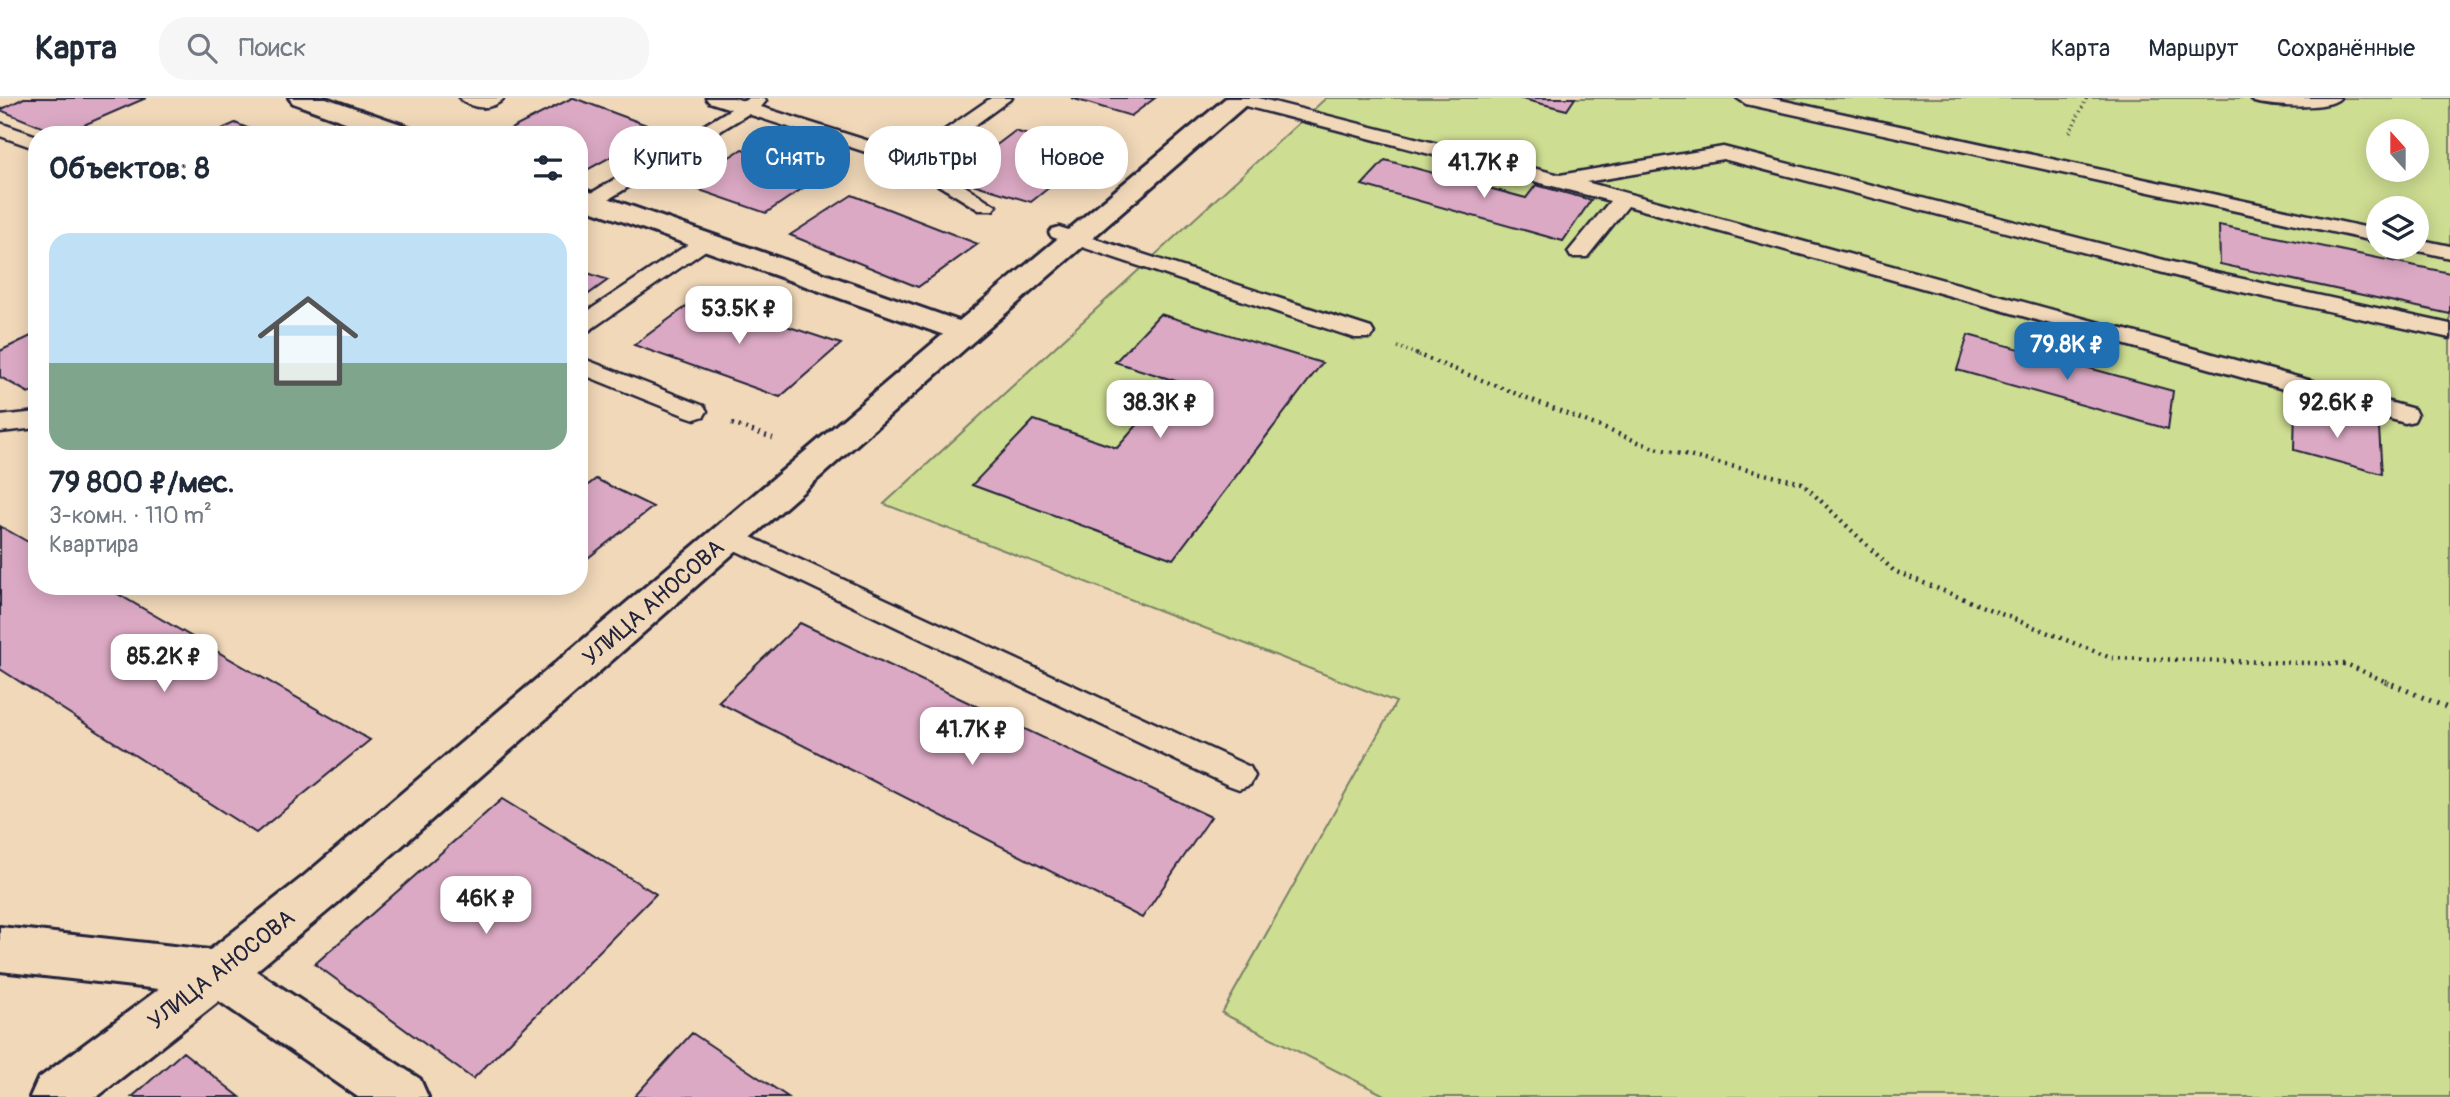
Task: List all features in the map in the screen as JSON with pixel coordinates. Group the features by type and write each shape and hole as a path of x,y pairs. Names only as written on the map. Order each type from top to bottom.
{"street":[{"path":"302,98 381,126"},
{"name":"УЛИЦА АНОСОВА","path":"56,1097 218,973 331,881 964,333 1067,235 1240,99"},
{"path":"588,200 964,333"},
{"path":"0,949 218,973 402,1097"}],"lane":[{"path":"469,98 485,103 495,98"},
{"path":"715,98 754,103 864,143"},
{"path":"963,126 1003,98"},
{"path":"1306,116 1326,98"},
{"path":"1746,98 2366,233"},
{"path":"2260,98 2279,101 2332,98"},
{"path":"1240,99 1557,180 2405,415"},
{"path":"588,198 754,103"},
{"path":"1,130 28,140"},
{"path":"1557,180 1723,153 2210,278 2450,331"},
{"path":"958,189 986,206"},
{"path":"1579,252 1623,199"},
{"path":"1067,235 1363,334"},
{"path":"588,321 706,241"},
{"path":"2429,248 2450,252"},
{"path":"588,368 695,411"},
{"path":"0,424 28,421"},
{"path":"729,536 1239,776"}],"path":[{"path":"1363,334 1651,447 1802,483 1894,571 2111,658 2346,664 2450,709"},
{"path":"695,411 822,456"}],"green space":[{"path":"1326,98 2450,98 2450,1097 1388,1097 1222,1013 1396,702 884,504"}],"building":[{"path":"24,98 146,98 82,126 39,126 0,110"},
{"path":"574,98 649,126 609,126 609,158 588,169 588,126 517,126"},
{"path":"1071,98 1155,98 1131,116"},
{"path":"1518,98 1575,98 1567,110"},
{"path":"1015,131 1015,189 1047,189 1031,202 989,189 1001,189 1001,142"},
{"path":"741,150 741,189 802,189 766,213 697,189 727,189 727,158"},
{"path":"1385,160 1526,198 1536,185 1591,200 1563,241 1362,185"},
{"path":"852,195 978,244 918,287 790,235"},
{"path":"2219,225 2366,256 2366,259 2383,259 2450,273 2450,314 2220,264"},
{"path":"588,273 608,280 588,294"},
{"path":"699,297 841,344 780,397 634,345"},
{"path":"1160,314 1322,363 1173,559 972,485 1034,420 1117,448 1176,381 1115,362"},
{"path":"1968,335 2173,391 2168,429 1957,370"},
{"path":"28,337 28,392 0,377 0,351"},
{"path":"2295,406 2379,429 2382,474 2294,450"},
{"path":"596,479 653,507 588,558 588,485"},
{"path":"0,526 28,542 28,595 120,595 370,740 256,833 0,669"},
{"path":"800,623 1211,817 1142,918 718,702"},
{"path":"502,799 656,894 473,1079 315,964"},
{"path":"692,1033 788,1097 634,1097"},
{"path":"183,1052 240,1097 132,1097"}]}
